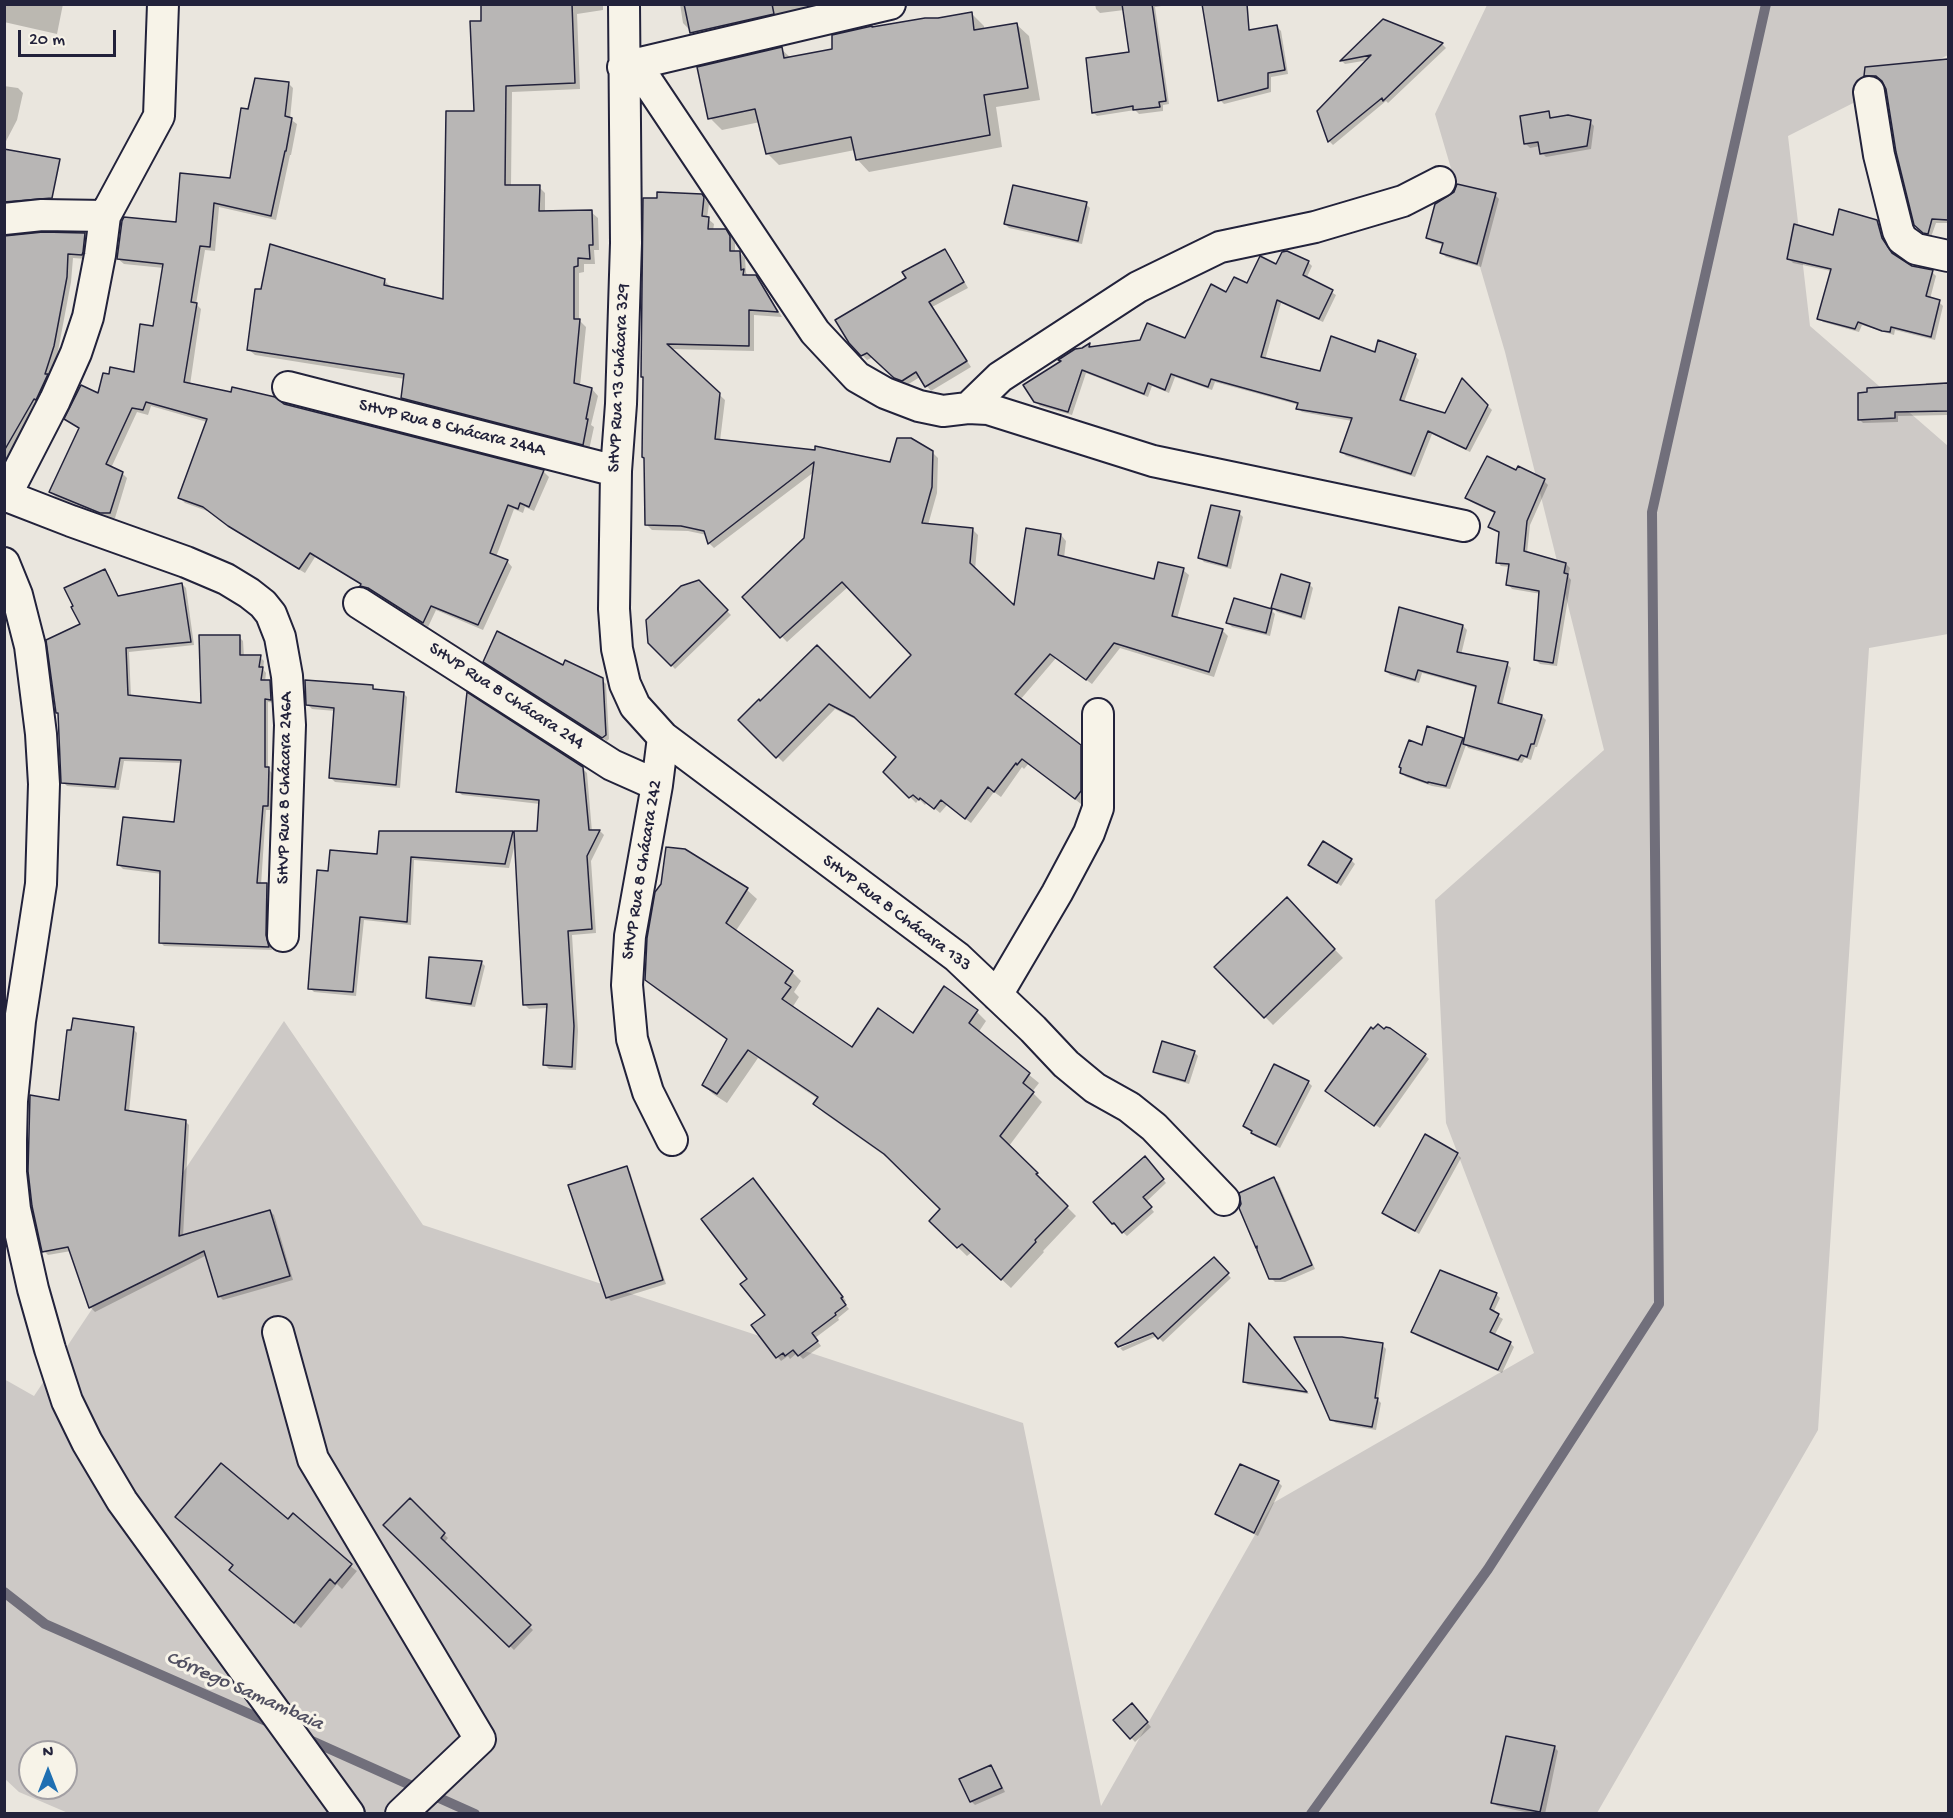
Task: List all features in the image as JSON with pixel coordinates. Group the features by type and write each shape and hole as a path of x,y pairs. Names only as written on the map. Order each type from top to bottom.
{"street":[{"path":"5,495 56,400 76,353 88,317 105,216 159,116 163,4"},
{"name":"SHVP Rua 13 Chácara 329","path":"624,4 629,65 626,243 621,404 616,471 614,609 617,649 625,684 635,706 663,736"},
{"path":"890,4 629,65 815,332 856,377 885,393 919,406 943,411 968,408 988,409 1153,461 1464,526"},
{"path":"1869,92 1879,155 1898,231 1902,239 1916,249 1948,256"},
{"path":"968,408 1000,377 1128,293 1199,257 1220,247 1315,227 1402,201 1440,182"},
{"path":"4,219 42,215 105,216"},
{"name":"SHVP Rua 8 Chácara 244A","path":"288,387 616,471"},
{"name":"SHVP Rua 8 Chácara 246A","path":"5,495 226,579 249,593 271,614 280,638 287,676 290,725 283,936"},
{"path":"4,563 17,595 30,646 41,734 44,784 41,884 20,1021 12,1101 11,1140 11,1172 15,1209 33,1288 50,1349 68,1401 87,1442 129,1510 349,1814"},
{"name":"SHVP Rua 8 Chácara 244","path":"359,603 612,765 657,785"},
{"path":"997,995 1062,885 1089,833 1098,808 1098,714"},
{"name":"SHVP Rua 8 Chácara 242","path":"663,736 657,785 631,926 627,985 632,1039 648,1092 672,1140"},
{"name":"SHVP Rua 8 Chácara 133","path":"663,736 957,957 1033,1029 1066,1064 1095,1088 1128,1107 1154,1127 1224,1200"},
{"path":"278,1332 313,1459 480,1739 401,1814"}],"shaded area":[{"path":"1487,5 1948,5 1948,55 1788,136 1810,326 1948,446 1948,634 1869,648 1818,1430 1597,1813 68,1813 38,1800 78,1800 78,1740 18,1740 18,1791 5,1779 4,1379 34,1396 284,1021 423,1225 1023,1423 1101,1806 1273,1503 1534,1353 1446,1123 1435,900 1604,750 1505,352 1435,114"}],"building":[{"path":"481,4 572,4 575,83 506,86 505,185 540,185 539,211 592,210 593,245 589,245 590,259 578,258 578,266 574,267 574,319 580,319 574,383 592,388 583,445 401,398 404,374 247,350 255,289 261,289 270,244 385,279 384,285 443,299 446,111 474,111 470,21 481,21"},
{"path":"684,4 772,4 774,14 690,33"},
{"path":"1122,4 1152,4 1166,101 1159,102 1160,107 1133,110 1133,106 1092,113 1086,58 1129,52"},
{"path":"1202,4 1247,4 1249,30 1277,25 1285,70 1268,73 1268,88 1218,101"},
{"path":"972,12 974,30 1017,23 1028,88 984,95 990,135 856,160 851,137 766,154 755,109 708,119 697,67 782,47 784,58 832,49 832,35 872,26"},
{"path":"1383,19 1443,43 1383,101 1382,98 1328,142 1317,111 1371,55 1340,61"},
{"path":"1948,59 1948,220 1932,219 1928,234 1923,233 1914,225 1896,152 1886,89 1876,76 1864,76 1865,67"},
{"path":"255,78 289,82 285,116 292,118 271,216 214,203 210,247 200,246 191,302 197,303 184,382 231,392 232,387 275,397 284,404 544,470 529,507 520,503 518,509 508,505 490,553 508,560 478,625 431,606 423,623 310,553 299,569 228,526 203,507 178,498 207,419 146,402 143,410 132,408 106,464 123,472 110,513 100,513 49,492 79,428 64,419 81,385 98,393 103,373 109,374 110,367 134,372 140,324 153,326 163,264 117,259 122,221 124,217 176,222 180,173 230,178 241,108 248,109"},
{"path":"1549,111 1550,118 1568,115 1591,120 1587,146 1540,154 1538,142 1524,144 1520,116"},
{"path":"4,149 60,159 52,198 4,202"},
{"path":"1457,184 1496,193 1477,264 1440,253 1443,243 1426,238 1435,204 1454,192"},
{"path":"1013,185 1087,202 1078,241 1004,224"},
{"path":"657,192 702,194 704,197 702,216 709,217 708,229 726,229 730,236 730,251 740,251 743,275 756,275 778,312 749,310 749,346 667,344 720,393 715,439 815,450 815,446 890,462 897,438 911,438 933,451 932,487 922,523 973,528 970,563 1014,605 1026,528 1061,534 1058,555 1154,579 1158,562 1184,568 1172,616 1223,629 1209,672 1114,643 1086,680 1050,654 1015,694 1081,745 1081,791 1075,799 1022,759 1017,765 1016,763 994,792 988,787 965,819 941,800 934,809 920,798 919,800 913,795 909,798 883,772 896,757 854,717 829,704 776,758 738,720 817,645 870,698 911,655 842,582 780,638 742,597 804,538 814,462 708,544 704,531 681,526 645,525 644,458 642,457 643,377 641,377 643,198 657,198"},
{"path":"1839,209 1877,220 1882,238 1892,253 1912,266 1933,270 1926,296 1940,300 1931,337 1891,327 1890,332 1882,331 1858,322 1855,329 1817,319 1831,269 1787,259 1794,224 1833,235"},
{"path":"43,232 85,233 83,252 82,255 68,254 67,277 54,346 45,374 48,374 36,400 34,399 4,451 4,236"},
{"path":"945,249 964,282 929,302 967,361 925,387 916,372 902,381 894,378 867,353 861,356 849,343 835,320 906,278 902,272"},
{"path":"1287,251 1309,261 1303,275 1333,290 1319,319 1277,300 1261,357 1320,371 1331,336 1375,352 1378,340 1416,354 1400,400 1445,413 1462,378 1488,405 1466,449 1428,431 1411,474 1340,452 1352,418 1296,409 1298,403 1211,379 1208,387 1171,374 1165,390 1148,383 1144,394 1082,370 1068,412 1034,402 1023,385 1061,361 1058,360 1075,349 1090,343 1089,347 1140,340 1147,323 1185,338 1211,284 1226,292 1234,277 1247,283 1260,256 1276,264 1282,252"},
{"path":"1948,383 1948,411 1895,412 1895,418 1858,420 1858,393 1867,392 1867,388"},
{"path":"1487,456 1516,470 1518,466 1545,479 1527,521 1524,551 1566,563 1564,573 1568,574 1553,663 1534,660 1539,591 1506,585 1509,564 1496,563 1499,532 1488,527 1495,512 1465,498"},
{"path":"1211,505 1240,511 1227,566 1198,558"},
{"path":"105,569 118,596 182,583 191,642 126,648 128,695 201,703 199,635 240,635 240,655 261,655 259,667 263,667 261,680 270,680 271,700 265,699 265,767 269,767 268,806 263,806 257,883 267,883 266,935 269,947 159,943 160,871 117,865 123,817 174,822 181,760 120,758 115,787 61,783 58,713 56,713 46,640 80,624 64,588"},
{"path":"1281,574 1310,583 1301,617 1271,608"},
{"path":"699,580 728,610 671,666 648,643 646,620 681,586"},
{"path":"1234,598 1272,609 1266,633 1226,623"},
{"path":"1399,607 1463,625 1457,652 1508,662 1498,703 1542,715 1534,744 1531,744 1527,757 1521,755 1518,760 1463,744 1476,686 1418,670 1415,680 1385,671"},
{"path":"497,631 563,665 565,660 603,678 606,735 602,738 483,662"},
{"path":"305,680 373,685 373,689 404,692 396,785 329,778 334,708 306,705"},
{"path":"467,692 583,767 589,830 600,830 587,856 592,929 568,931 574,1026 572,1067 543,1065 547,1004 523,1005 514,831 537,831 539,800 456,792"},
{"path":"1427,726 1463,738 1446,786 1428,783 1400,773 1401,768 1399,767 1409,740 1422,745"},
{"path":"379,831 513,831 505,864 411,857 407,922 360,917 353,992 308,989 317,870 328,871 330,850 377,854"},
{"path":"1323,841 1352,859 1337,883 1308,865"},
{"path":"666,847 685,849 748,888 726,923 793,971 785,983 791,987 782,999 852,1047 878,1008 913,1033 944,986 978,1010 969,1023 1030,1073 1023,1083 1034,1092 1000,1136 1068,1206 1001,1280 962,1244 957,1248 929,1221 940,1209 884,1154 813,1104 818,1097 748,1050 717,1094 702,1085 727,1039 645,980 647,938 655,892 661,884"},
{"path":"1287,897 1335,949 1264,1018 1214,967"},
{"path":"429,957 482,961 471,1004 426,998"},
{"path":"73,1018 134,1027 125,1110 186,1120 179,1236 270,1210 290,1276 218,1297 204,1251 89,1308 68,1247 42,1252 32,1206 28,1171 30,1095 59,1100 67,1030 71,1030"},
{"path":"1378,1024 1384,1029 1390,1028 1426,1054 1374,1126 1325,1091 1371,1027 1373,1029"},
{"path":"1162,1041 1195,1051 1185,1081 1153,1072"},
{"path":"1274,1064 1309,1081 1276,1145 1251,1133 1252,1131 1243,1126"},
{"path":"1425,1134 1458,1153 1415,1231 1382,1213"},
{"path":"1145,1156 1164,1179 1143,1197 1152,1207 1122,1233 1093,1202"},
{"path":"627,1166 663,1280 606,1298 568,1185"},
{"path":"1274,1177 1312,1265 1280,1279 1269,1279 1239,1208 1241,1204 1239,1193"},
{"path":"753,1178 843,1297 841,1298 846,1305 812,1333 818,1341 798,1356 793,1350 785,1356 783,1353 776,1358 751,1325 765,1315 740,1284 747,1279 701,1219"},
{"path":"1214,1257 1229,1273 1158,1339 1153,1333 1118,1347 1115,1343"},
{"path":"1440,1270 1497,1293 1490,1309 1499,1314 1490,1332 1511,1342 1498,1370 1411,1332"},
{"path":"1249,1323 1307,1392 1243,1382"},
{"path":"1294,1337 1342,1337 1383,1343 1375,1398 1378,1398 1372,1427 1330,1420"},
{"path":"221,1463 288,1519 293,1513 352,1564 335,1584 330,1579 294,1623 229,1570 233,1565 175,1517"},
{"path":"1240,1464 1279,1481 1254,1533 1215,1514"},
{"path":"410,1498 445,1533 441,1538 531,1625 509,1647 383,1525"},
{"path":"1132,1703 1148,1722 1130,1739 1113,1720"},
{"path":"1506,1736 1555,1746 1540,1812 1491,1803"},
{"path":"991,1765 1002,1788 970,1802 959,1779"}],"waterway":[{"path":"1311,1814 1488,1569 1659,1304 1652,512 1766,4"},
{"name":"Córrego Samambaia","path":"4,1592 45,1624 275,1725"},
{"name":"Córrego Samambaia","path":"303,1737 475,1814"}]}
